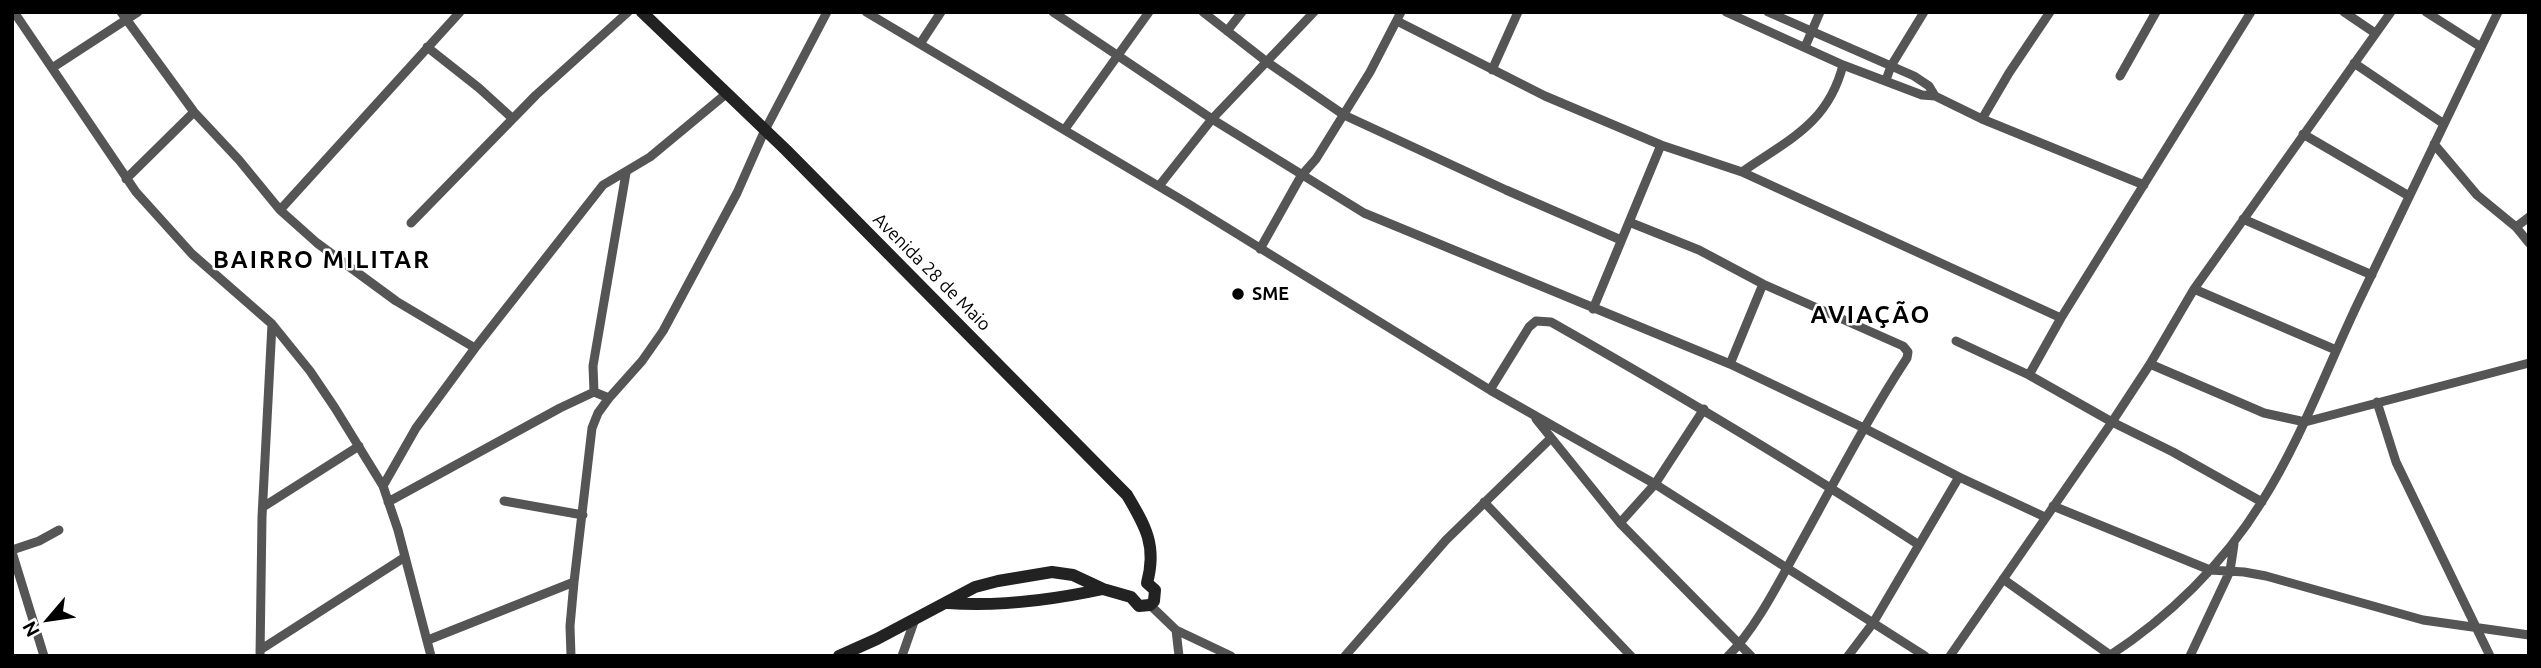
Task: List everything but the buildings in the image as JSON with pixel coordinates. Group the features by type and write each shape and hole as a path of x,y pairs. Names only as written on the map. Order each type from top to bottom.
{"street":[{"path":"14,12 126,179 192,254 272,324 310,371 359,446 383,486 432,656"},
{"path":"52,68 123,16 138,12"},
{"path":"411,223 512,118 628,12"},
{"name":"Avenida 28 de Maio","path":"642,12 764,132 786,150 1127,495 1150,539 1151,568 1147,583"},
{"path":"571,656 573,582 592,428 598,413 642,361 663,331 737,193 764,132 827,12"},
{"path":"866,12 1159,186 1490,390 1655,484 1924,656"},
{"path":"920,44 941,12"},
{"path":"1052,12 1212,119 1364,213 1730,365 2045,517"},
{"path":"1065,130 1149,12"},
{"path":"1203,12 1267,62 1344,115 1621,240"},
{"path":"1227,31 1242,12"},
{"path":"1159,186 1212,119 1314,12"},
{"path":"1492,69 1518,12"},
{"path":"1726,12 1843,65 1922,95 1935,96 1982,119 2144,185"},
{"path":"1768,12 1913,76 1929,86 1935,96"},
{"path":"1805,47 1820,12"},
{"path":"1886,80 1891,66 1924,12"},
{"path":"1982,119 2050,12"},
{"path":"2120,76 2156,12"},
{"path":"2029,374 2251,12"},
{"path":"2344,12 2375,33"},
{"path":"1950,656 2112,422 2194,289 2391,12"},
{"path":"2426,12 2481,47"},
{"path":"2003,579 2110,655 2127,645 2171,607 2235,542 2262,502 2305,422 2336,350 2498,12"},
{"path":"280,210 457,13"},
{"path":"123,16 194,112 239,160 280,210 317,243 386,293 475,348"},
{"path":"1260,249 1301,176 1316,159 1370,72 1399,16 1545,96 1661,145 1742,172 2061,318"},
{"path":"427,47 480,88 512,118"},
{"path":"2354,63 2444,124"},
{"path":"1742,172 1816,119 1830,99 1843,65"},
{"path":"383,486 416,428 603,185 626,173 671,141 726,93"},
{"path":"126,179 194,112"},
{"path":"2303,134 2409,196"},
{"path":"2434,144 2477,195 2516,227 2529,243"},
{"path":"1593,309 1661,145"},
{"path":"594,392 593,366 626,173"},
{"path":"2516,227 2529,217"},
{"path":"2243,219 2372,275"},
{"path":"1629,222 1699,250 1763,284 1906,348 1906,358 1787,568 1740,644 1728,656"},
{"path":"1730,365 1763,284"},
{"path":"2194,289 2336,350"},
{"path":"1490,390 1529,327 1536,321 1550,322 1704,409 1919,545"},
{"path":"260,653 263,507 272,324"},
{"path":"1956,341 2029,374 2112,422 2173,452 2262,502"},
{"path":"2150,364 2264,413 2305,422 2529,363"},
{"path":"388,502 559,408 594,392 609,398"},
{"path":"2377,402 2396,462 2490,656"},
{"path":"1620,523 1655,484 1704,409"},
{"path":"1533,415 1620,523 1751,656"},
{"path":"1345,656 1446,541 1551,438"},
{"path":"263,507 359,446"},
{"path":"1848,656 1873,623 1959,477"},
{"path":"504,501 583,514"},
{"path":"1484,502 1631,656"},
{"path":"2053,506 2210,570 2266,576 2423,620 2529,635"},
{"path":"44,656 12,551 59,530"},
{"path":"2190,656 2230,571 2235,542"},
{"path":"260,653 405,557"},
{"path":"839,656 975,587 1052,572 1073,575 1103,589 1131,597 1139,606 1150,605"},
{"path":"428,640 573,582"},
{"path":"1131,597 1133,587 1147,583 1152,586 1156,596 1150,605"},
{"path":"948,603 1000,604 1052,599 1103,589"},
{"path":"1150,605 1175,630 1231,656"},
{"path":"902,656 915,619"},
{"path":"1175,630 1179,656"}],"place":[{"name":"SME","path":"1238,294"}],"district":[{"name":"BAIRRO MILITAR","path":"322,260"},
{"name":"AVIAÇÃO","path":"1871,315"}]}
